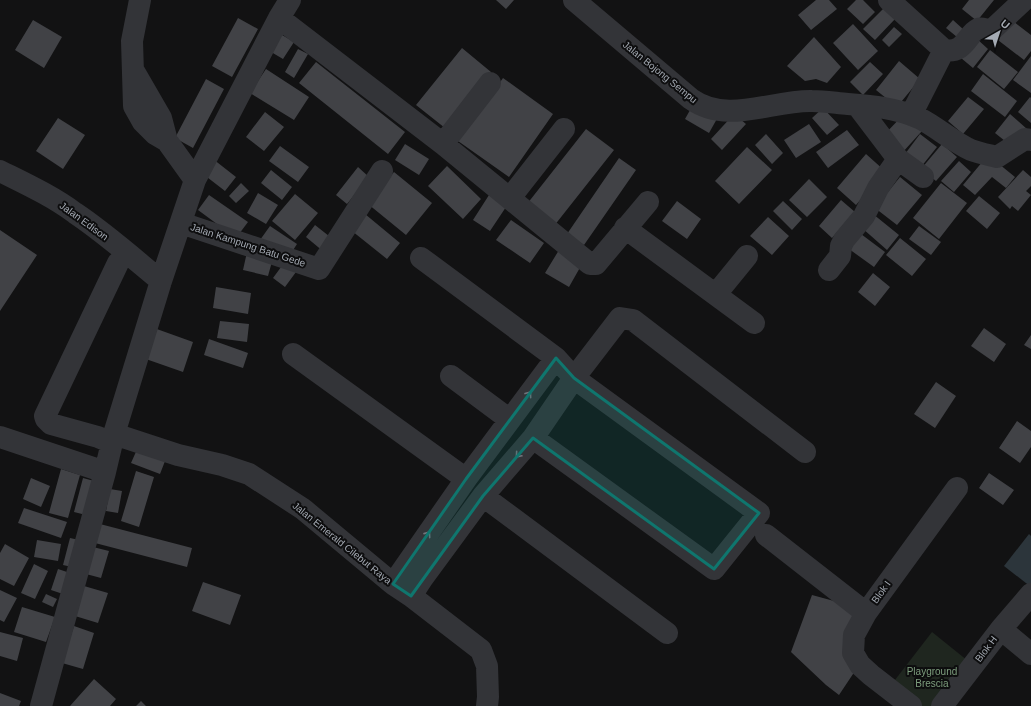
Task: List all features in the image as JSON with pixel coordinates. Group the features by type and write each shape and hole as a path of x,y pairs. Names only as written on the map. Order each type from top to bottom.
{"street":[{"path":"140,0 132,41 134,106 143,122 155,134 166,141 195,180"},
{"name":"Jalan Bojong Sempu","path":"574,0 691,99 703,107 730,111 812,101 882,107 901,111 921,119 971,150 997,157 1025,139 1031,140"},
{"path":"889,0 944,50 952,50 962,46 978,29 982,28 992,30 1024,0"},
{"path":"41,706 113,438 161,281 195,180 285,9 443,144 590,264 596,264 648,202"},
{"path":"911,115 944,50"},
{"path":"443,144 490,83"},
{"path":"857,105 898,159 923,177"},
{"path":"510,198 564,129"},
{"path":"829,270 840,256 841,246 844,240 864,216 878,188 898,159"},
{"name":"Jalan Edison","path":"0,171 50,197 74,212 161,281"},
{"name":"Jalan Kampung Batu Gede","path":"181,223 318,269 382,171"},
{"path":"625,228 754,323"},
{"path":"716,294 747,256"},
{"path":"421,258 556,358 574,378 759,513 714,569 533,438"},
{"name":"Jalan Emerald Cilebut Raya","path":"118,263 45,416 46,420 51,424 98,437 113,438 222,465 250,474 303,509 393,584 411,596 481,650 487,666 487,706"},
{"path":"411,596 483,496 533,438 574,378 620,318 633,320 805,452"},
{"path":"293,354 466,479"},
{"path":"393,584 466,479 556,358"},
{"path":"452,376 510,420"},
{"path":"0,437 105,472"},
{"name":"Blok I","path":"766,535 866,612 957,488"},
{"path":"483,496 667,634"},
{"name":"Blok H","path":"942,706 1001,629 1031,594"},
{"path":"866,612 854,635 853,653 860,665 911,706"},
{"path":"1001,629 1031,654"}],"highlighted area":[{"path":"556,358 574,378 759,513 714,569 533,438 483,496 411,596 393,584 466,479"}],"green space":[{"name":"Playground Brescia","path":"932,632 973,665 942,706 912,706 888,689"}],"shaded area":[{"path":"1029,534 1031,536 1031,587 1004,566"}],"building":[{"path":"496,0 514,0 506,9"},
{"path":"816,0 829,0 837,9 811,30 798,15"},
{"path":"856,0 863,0 875,12 863,24 847,9"},
{"path":"969,0 994,0 977,21 962,9"},
{"path":"885,7 896,18 875,40 863,29"},
{"path":"238,18 258,29 232,77 212,66"},
{"path":"1009,18 1031,35 1031,51 1024,60 994,37"},
{"path":"33,20 62,37 44,68 15,50"},
{"path":"953,20 964,30 957,37 946,28"},
{"path":"853,24 878,51 858,70 833,43"},
{"path":"894,27 902,34 889,47 882,40"},
{"path":"277,32 294,42 283,59 266,49"},
{"path":"814,37 841,67 827,83 816,79 805,81 787,66"},
{"path":"977,39 988,49 973,68 961,58"},
{"path":"462,48 491,72 445,128 416,105"},
{"path":"298,49 308,54 294,78 285,72"},
{"path":"990,50 1018,72 1004,89 977,67"},
{"path":"1031,56 1031,93 1013,80"},
{"path":"899,61 920,79 897,107 876,90"},
{"path":"316,62 405,132 388,154 299,83"},
{"path":"870,62 883,74 863,95 850,82"},
{"path":"266,69 309,97 294,120 250,93"},
{"path":"983,74 1017,101 1005,117 971,91"},
{"path":"503,78 553,114 509,177 458,141"},
{"path":"206,79 224,89 193,148 175,138"},
{"path":"968,97 984,109 963,134 948,121"},
{"path":"1030,97 1031,98 1031,123 1018,112"},
{"path":"694,103 718,117 709,133 685,119"},
{"path":"823,108 839,125 827,135 812,118"},
{"path":"265,112 284,127 264,151 246,137"},
{"path":"734,114 746,124 722,150 711,139"},
{"path":"904,114 922,131 902,153 883,136"},
{"path":"1010,114 1027,129 1005,141 995,133"},
{"path":"58,118 85,135 63,169 36,151"},
{"path":"809,124 821,142 796,158 784,140"},
{"path":"586,129 614,150 554,226 527,204"},
{"path":"847,130 859,145 828,168 816,152"},
{"path":"766,134 783,153 772,164 755,145"},
{"path":"920,134 937,147 921,167 905,154"},
{"path":"405,144 429,159 419,175 395,160"},
{"path":"942,144 957,157 936,181 921,169"},
{"path":"280,146 309,167 298,182 269,161"},
{"path":"747,147 772,170 739,204 715,181"},
{"path":"866,154 885,171 856,205 837,188"},
{"path":"988,155 1015,177 1006,188 992,177 975,195 963,185"},
{"path":"619,158 636,170 584,245 567,234"},
{"path":"213,159 236,177 225,191 203,174"},
{"path":"959,161 971,172 954,192 941,181"},
{"path":"447,166 481,199 463,219 428,186"},
{"path":"358,167 369,177 347,204 336,195"},
{"path":"271,170 292,187 282,200 261,183"},
{"path":"1023,170 1031,177 1031,186 1026,191 1031,195 1018,211 1012,206 1010,209 998,197"},
{"path":"394,172 432,203 406,235 368,204"},
{"path":"900,177 922,195 897,225 875,208"},
{"path":"809,179 827,197 807,217 789,200"},
{"path":"241,183 249,191 236,203 229,196"},
{"path":"941,183 967,203 939,239 913,218"},
{"path":"258,193 278,205 266,224 247,213"},
{"path":"295,194 318,213 295,240 272,221"},
{"path":"209,195 248,222 236,238 198,210"},
{"path":"489,195 506,207 490,231 473,220"},
{"path":"979,196 1000,213 987,229 966,211"},
{"path":"841,200 855,212 832,238 819,226"},
{"path":"677,201 701,219 687,239 662,221"},
{"path":"783,201 802,219 792,230 773,211"},
{"path":"365,214 400,243 387,259 352,231"},
{"path":"873,214 899,235 887,250 862,228"},
{"path":"768,217 789,236 772,255 750,236"},
{"path":"511,220 544,243 530,263 496,240"},
{"path":"315,225 334,240 324,252 306,237"},
{"path":"270,226 297,244 288,258 260,240"},
{"path":"919,226 941,242 931,255 909,239"},
{"path":"0,230 37,255 0,311"},
{"path":"861,234 885,252 874,267 849,249"},
{"path":"900,238 926,259 912,276 886,255"},
{"path":"559,250 582,264 569,287 545,273"},
{"path":"247,252 273,258 268,276 243,270"},
{"path":"284,263 296,272 285,287 273,278"},
{"path":"873,273 890,287 875,306 858,292"},
{"path":"216,287 251,293 248,314 213,308"},
{"path":"220,321 249,324 247,342 217,338"},
{"path":"154,328 193,342 183,372 143,358"},
{"path":"984,328 1006,344 994,362 971,346"},
{"path":"1031,335 1031,349 1024,345"},
{"path":"209,339 248,353 243,368 204,355"},
{"path":"936,382 956,396 935,428 914,414"},
{"path":"1017,421 1031,431 1031,447 1020,463 999,448"},
{"path":"139,445 167,456 160,474 131,463"},
{"path":"61,469 80,475 68,518 49,513"},
{"path":"136,471 154,477 139,527 121,521"},
{"path":"989,473 1014,490 1003,505 979,488"},
{"path":"31,478 50,486 41,507 23,499"},
{"path":"83,478 94,481 86,515 74,512"},
{"path":"110,489 122,491 118,513 106,511"},
{"path":"24,508 67,522 61,538 18,523"},
{"path":"100,524 192,548 187,567 95,543"},
{"path":"70,538 79,540 72,567 63,565"},
{"path":"37,540 61,544 58,561 34,557"},
{"path":"5,544 29,558 14,586 0,579 0,553"},
{"path":"93,547 109,551 101,578 86,574"},
{"path":"34,564 48,571 35,599 21,593"},
{"path":"58,569 70,573 63,594 51,590"},
{"path":"203,582 241,595 230,625 192,611"},
{"path":"84,586 108,593 98,623 75,616"},
{"path":"0,590 17,598 4,622 0,620"},
{"path":"46,594 57,599 53,607 42,602"},
{"path":"812,595 845,604 863,618 859,665 839,695 826,685 791,652"},
{"path":"22,607 55,617 46,642 14,632"},
{"path":"74,626 94,633 83,669 62,663"},
{"path":"0,632 23,638 17,661 0,656"},
{"path":"94,679 116,699 110,706 70,706"},
{"path":"0,693 21,701 19,706 0,706"},
{"path":"141,701 146,706 136,706"}]}
